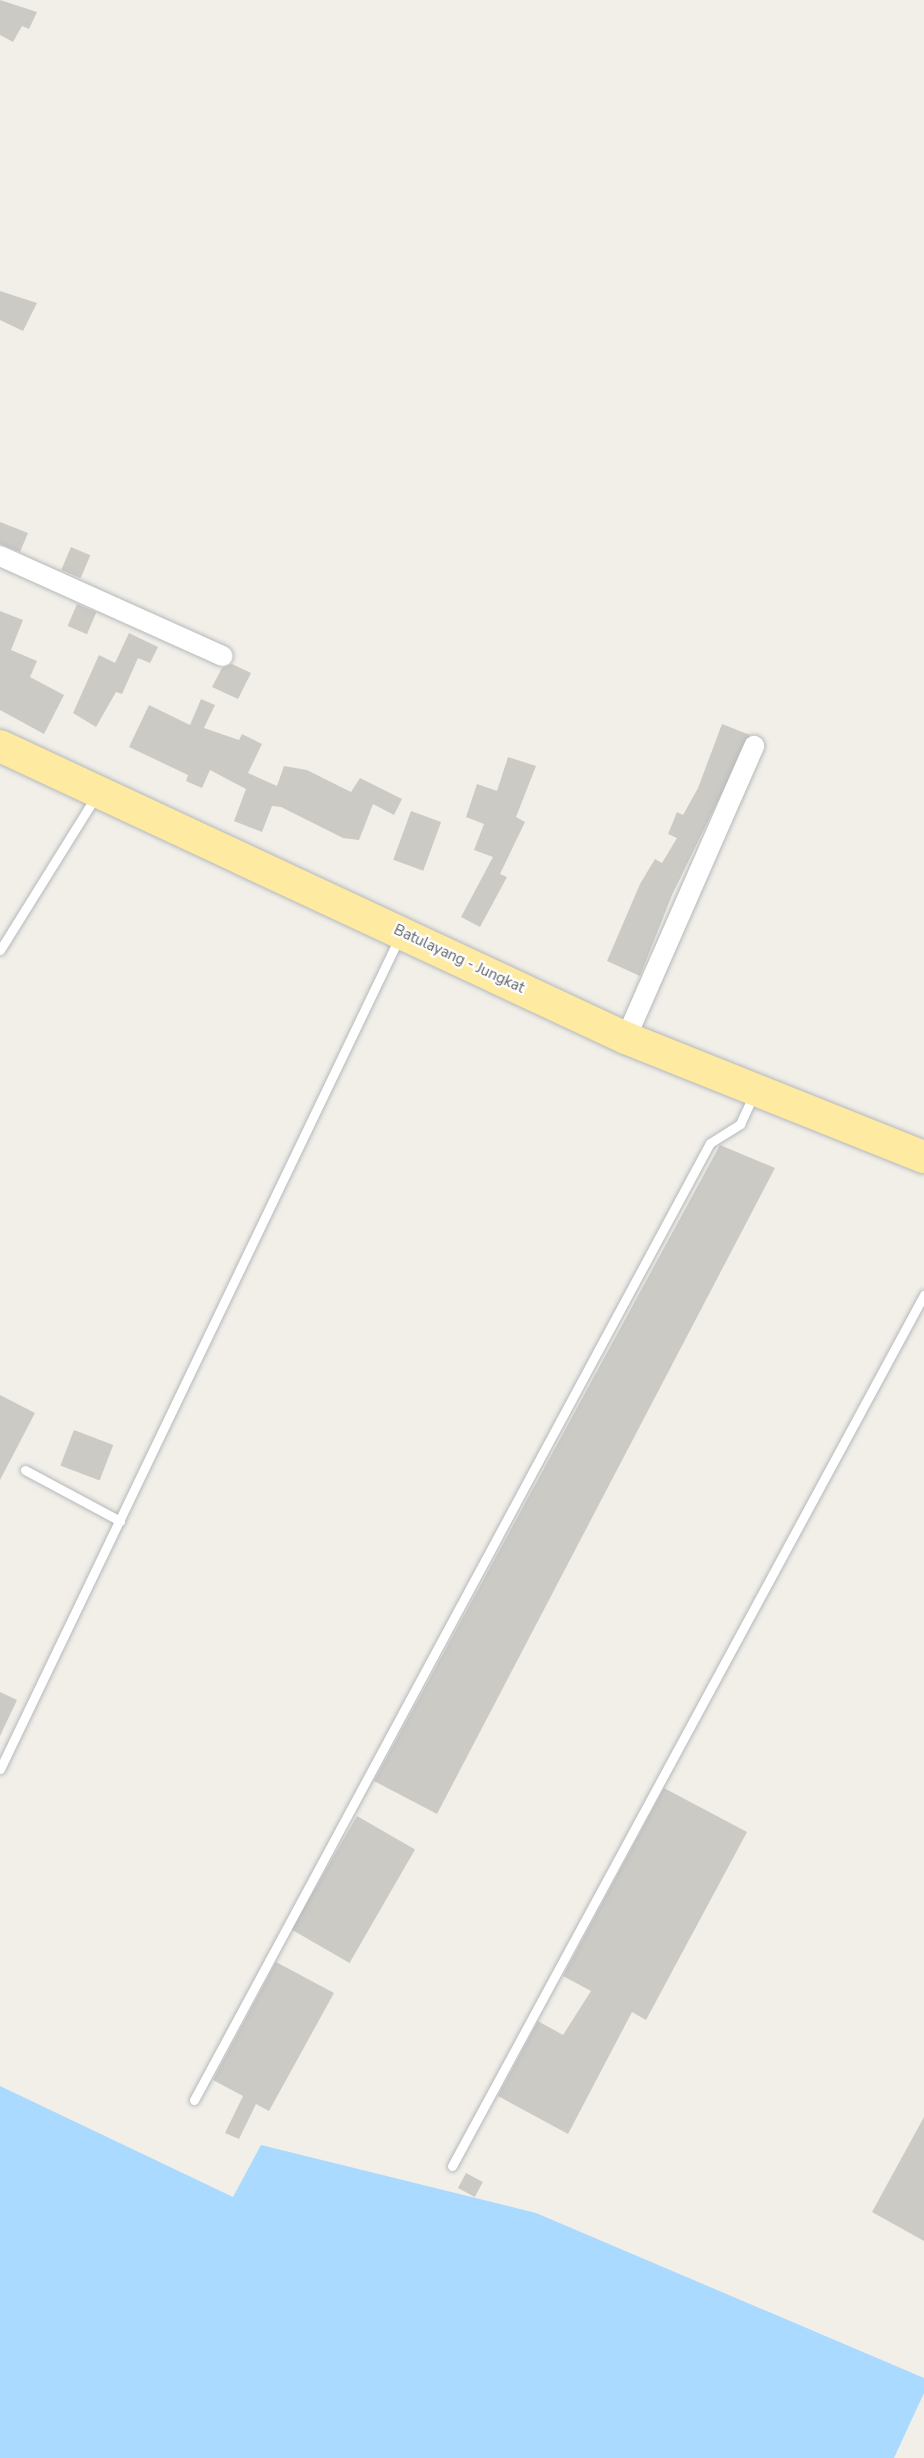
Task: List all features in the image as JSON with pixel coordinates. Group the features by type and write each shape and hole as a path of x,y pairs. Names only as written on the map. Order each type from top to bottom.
{"highway":[{"name":"Batulayang - Jungkat","path":"0,746 626,1038 924,1157"}],"street":[{"path":"0,556 223,656"},
{"path":"626,1038 754,746"}],"lane":[{"path":"0,950 99,791"},
{"path":"0,1769 402,932"},
{"path":"194,2100 710,1143 740,1124 754,1090"},
{"path":"452,2166 924,1295"},
{"path":"26,1470 120,1521"}],"water":[{"path":"0,2086 233,2197 261,2145 536,2213 924,2378 924,2393 894,2458 0,2458"}],"building":[{"path":"0,0 37,12 29,29 22,26 13,42 0,35"},
{"path":"0,291 37,303 23,331 0,320"},
{"path":"0,522 28,533 20,552 0,544"},
{"path":"71,547 90,555 81,578 61,570"},
{"path":"77,604 96,612 87,634 68,626"},
{"path":"0,611 23,620 11,650 37,661 30,677 64,695 44,734 0,710"},
{"path":"129,633 158,647 150,663 138,658 122,694 116,692 96,727 73,713 99,655 115,663"},
{"path":"232,664 251,673 238,699 212,687 222,668"},
{"path":"201,699 215,705 204,728 239,740 242,734 262,744 248,773 277,786 284,766 307,770 351,792 360,778 402,799 394,815 373,804 359,840 343,838 281,807 272,806 262,832 234,821 246,789 210,770 202,788 186,781 188,775 129,747 149,705 190,725"},
{"path":"722,724 750,735 672,895 640,976 607,961 640,884 655,859 662,863 677,838 668,834 677,812 683,815 698,788"},
{"path":"508,757 536,766 516,817 525,822 500,874 507,877 480,927 461,917 493,857 474,850 484,824 466,817 477,784 497,791"},
{"path":"411,811 441,822 423,871 393,860"},
{"path":"720,1145 775,1168 437,1814 374,1781"},
{"path":"0,1395 35,1413 0,1480"},
{"path":"74,1430 113,1445 100,1481 60,1465"},
{"path":"0,1692 17,1700 0,1736"},
{"path":"664,1788 747,1832 646,2020 632,2012 568,2134 498,2096 538,2021 563,2035 591,1991 563,1976"},
{"path":"357,1816 415,1850 350,1963 292,1929"},
{"path":"276,1962 334,1993 269,2111 256,2104 239,2139 225,2133 243,2096 213,2080"},
{"path":"924,2117 924,2241 872,2212"},
{"path":"466,2173 483,2182 475,2197 458,2188"}]}
